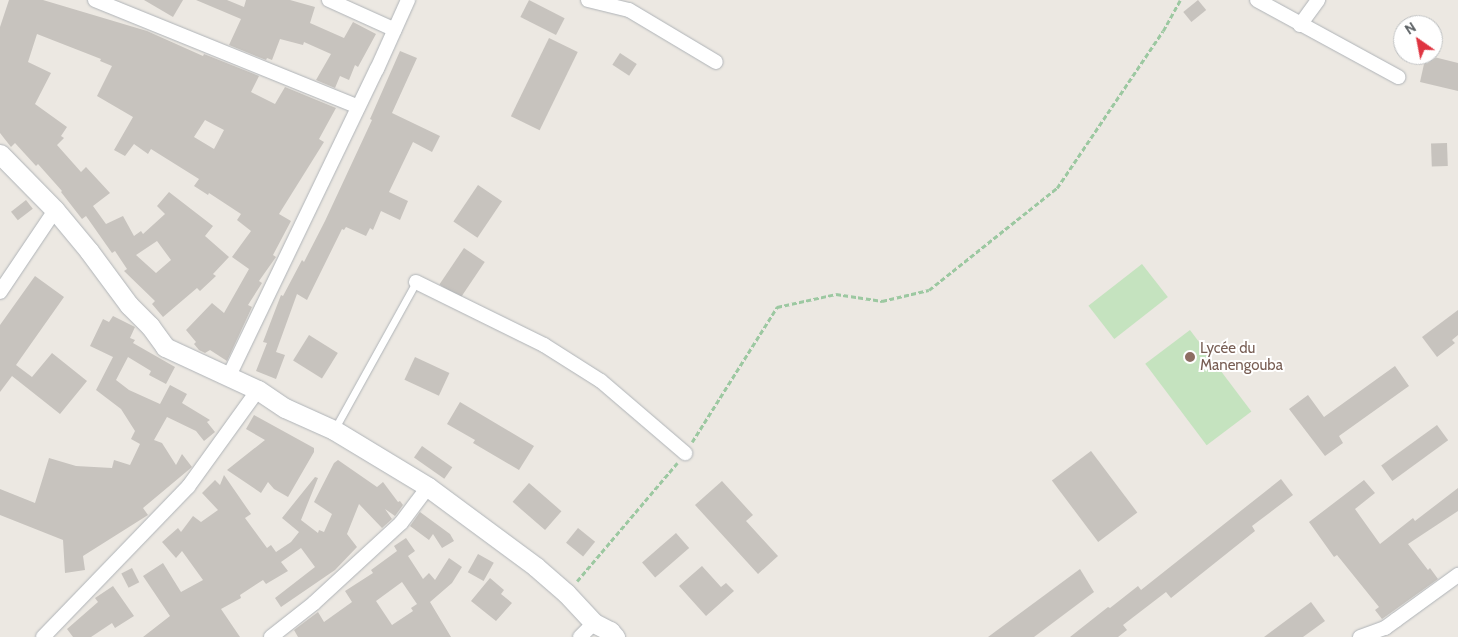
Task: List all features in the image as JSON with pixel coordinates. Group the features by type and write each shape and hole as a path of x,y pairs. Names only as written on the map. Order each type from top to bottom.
{"street":[{"path":"95,0 358,107"},
{"path":"329,0 395,30"},
{"path":"228,378 408,0"},
{"path":"588,0 629,10 716,62"},
{"path":"1257,0 1398,77"},
{"path":"1300,25 1318,0"},
{"path":"0,154 55,210 165,347 228,378 258,390 285,408 334,430 428,486 516,552 566,593 594,623 615,637"},
{"path":"0,292 55,210"},
{"path":"416,282 552,350 601,381 685,452"},
{"path":"50,635 188,487 258,390"},
{"path":"271,637 314,603 401,523 428,486"},
{"path":"1360,637 1385,628 1458,575"},
{"path":"580,637 594,623"}],"lane":[{"path":"334,430 416,282"}],"path":[{"path":"566,593 685,452 778,307 836,294 882,301 930,290 1057,188 1163,31 1180,0"}],"green space":[{"path":"1142,264 1168,297 1114,339 1088,306"},
{"path":"1190,330 1251,411 1207,445 1145,364"}],"building":[{"path":"9,0 43,0 147,31 203,56 204,54 259,76 251,92 275,104 285,87 336,108 319,139 324,142 279,214 291,221 273,255 276,257 259,281 262,283 248,305 252,307 227,361 210,350 205,353 199,350 194,344 196,342 186,330 212,303 224,313 249,269 232,257 251,231 237,220 241,214 209,193 208,195 194,186 199,179 151,149 148,154 134,144 125,156 114,150 133,117 97,96 112,66 100,61 101,59 37,34 28,62 51,73 35,104 67,127 61,136 64,138 57,145 81,172 86,167 110,193 93,206 106,224 123,216 134,236 141,231 143,234 165,214 157,206 169,192 213,226 205,236 229,257 213,274 216,276 200,291 197,288 163,317 152,304 155,301 124,271 127,269 115,251 112,253 86,216 82,219 62,191 38,164 36,166 15,143 11,147 0,133 0,27","holes":["205,120 224,130 214,149 194,137","157,241 171,260 156,273 136,255"]},
{"path":"144,0 183,0 173,17"},
{"path":"196,0 227,0 244,7 246,0 290,0 315,7 310,23 344,38 353,22 376,34 358,67 355,65 349,80 340,76 335,88 316,80 331,54 304,42 303,45 280,39 272,60 267,58 266,60 229,45 241,19"},
{"path":"529,0 565,18 556,35 520,17"},
{"path":"1198,0 1206,10 1191,22 1183,12"},
{"path":"549,38 578,52 540,130 511,116"},
{"path":"400,51 417,58 392,113 440,136 432,152 413,142 389,192 408,201 400,220 381,211 373,230 370,228 366,236 346,227 344,230 342,229 307,300 297,294 276,352 285,355 276,379 256,371 267,343 263,342 281,295 283,296 302,260 304,262 325,221 372,120 370,119"},
{"path":"620,53 637,64 629,76 612,65"},
{"path":"1443,59 1458,63 1458,91 1420,82 1424,65 1443,65"},
{"path":"1447,143 1448,166 1432,167 1431,144"},
{"path":"478,185 502,201 477,238 453,221"},
{"path":"26,200 33,209 18,220 11,212"},
{"path":"464,248 485,262 460,298 439,284"},
{"path":"35,276 64,297 16,365 32,377 52,353 87,381 60,414 12,376 0,392 0,325"},
{"path":"1458,310 1458,335 1452,340 1455,343 1437,357 1422,337"},
{"path":"113,316 135,327 130,338 135,340 133,343 175,367 166,384 149,375 151,371 128,357 116,380 129,390 160,404 170,385 187,394 182,403 210,420 207,422 215,432 204,441 196,431 167,417 154,440 162,443 176,465 182,454 192,467 143,508 148,515 83,556 85,570 65,573 63,540 0,515 0,489 35,503 49,458 76,466 112,468 114,460 130,465 140,444 131,439 135,431 121,409 96,390 113,357 90,346 103,319 109,322"},
{"path":"309,335 338,353 322,378 293,360"},
{"path":"415,357 449,373 439,396 404,380"},
{"path":"1395,366 1409,386 1339,436 1343,443 1325,456 1289,409 1308,395 1324,417"},
{"path":"460,402 534,446 519,470 473,443 475,440 447,424"},
{"path":"254,415 314,448 314,452 288,497 274,489 268,482 261,493 227,470 265,440 246,429"},
{"path":"1437,425 1448,440 1392,481 1381,466"},
{"path":"422,446 452,467 444,479 414,457"},
{"path":"1091,451 1137,512 1098,542 1052,480"},
{"path":"338,460 377,487 383,482 398,502 400,501 403,505 395,516 385,509 392,519 382,528 359,504 347,534 357,547 335,570 281,607 275,598 315,567 301,548 281,562 288,571 266,584 263,580 240,595 241,598 221,609 240,637 143,637 170,616 143,576 163,563 181,592 203,580 182,551 176,558 162,542 178,528 181,532 193,516 201,522 218,510 202,493 215,480 220,485 224,475 251,514 245,518 267,548 271,545 276,552 291,542 299,532 282,518 315,477 318,478 301,520 318,533 319,530 324,532 332,514 314,502 334,463"},
{"path":"1281,479 1293,495 1252,526 1255,531 1171,598 1166,592 1123,625 1127,630 1118,637 1070,637 1138,586 1141,590"},
{"path":"1364,480 1375,493 1355,509 1380,544 1413,518 1415,521 1458,488 1458,511 1408,544 1428,570 1430,568 1438,579 1382,619 1375,610 1379,607 1337,555 1334,557 1309,522"},
{"path":"722,481 753,515 746,521 778,556 758,574 695,505"},
{"path":"529,483 561,511 545,530 513,502"},
{"path":"420,512 450,534 454,541 442,548 433,534 429,540 410,526"},
{"path":"578,528 595,542 583,557 566,543"},
{"path":"676,533 689,548 655,578 642,563"},
{"path":"406,538 415,551 408,556 423,579 429,573 435,580 449,558 462,567 452,583 430,602 451,637 298,637 294,630 318,612 324,622 352,602 345,591 373,573 371,570 397,551 394,546","holes":["402,582 417,604 411,608 413,611 392,625 376,601"]},
{"path":"478,554 494,563 484,581 468,572"},
{"path":"702,566 721,587 726,583 734,591 706,616 679,586"},
{"path":"132,568 139,582 129,588 121,573"},
{"path":"1080,569 1094,592 1034,637 988,637"},
{"path":"490,578 504,590 501,594 512,603 496,621 471,601"},
{"path":"113,586 134,616 115,628 112,623 91,637 73,637 67,629 98,602 95,598"},
{"path":"1311,602 1325,621 1303,637 1264,637"}],"place":[{"name":"Lycée du Manengouba","path":"1190,357"}]}
